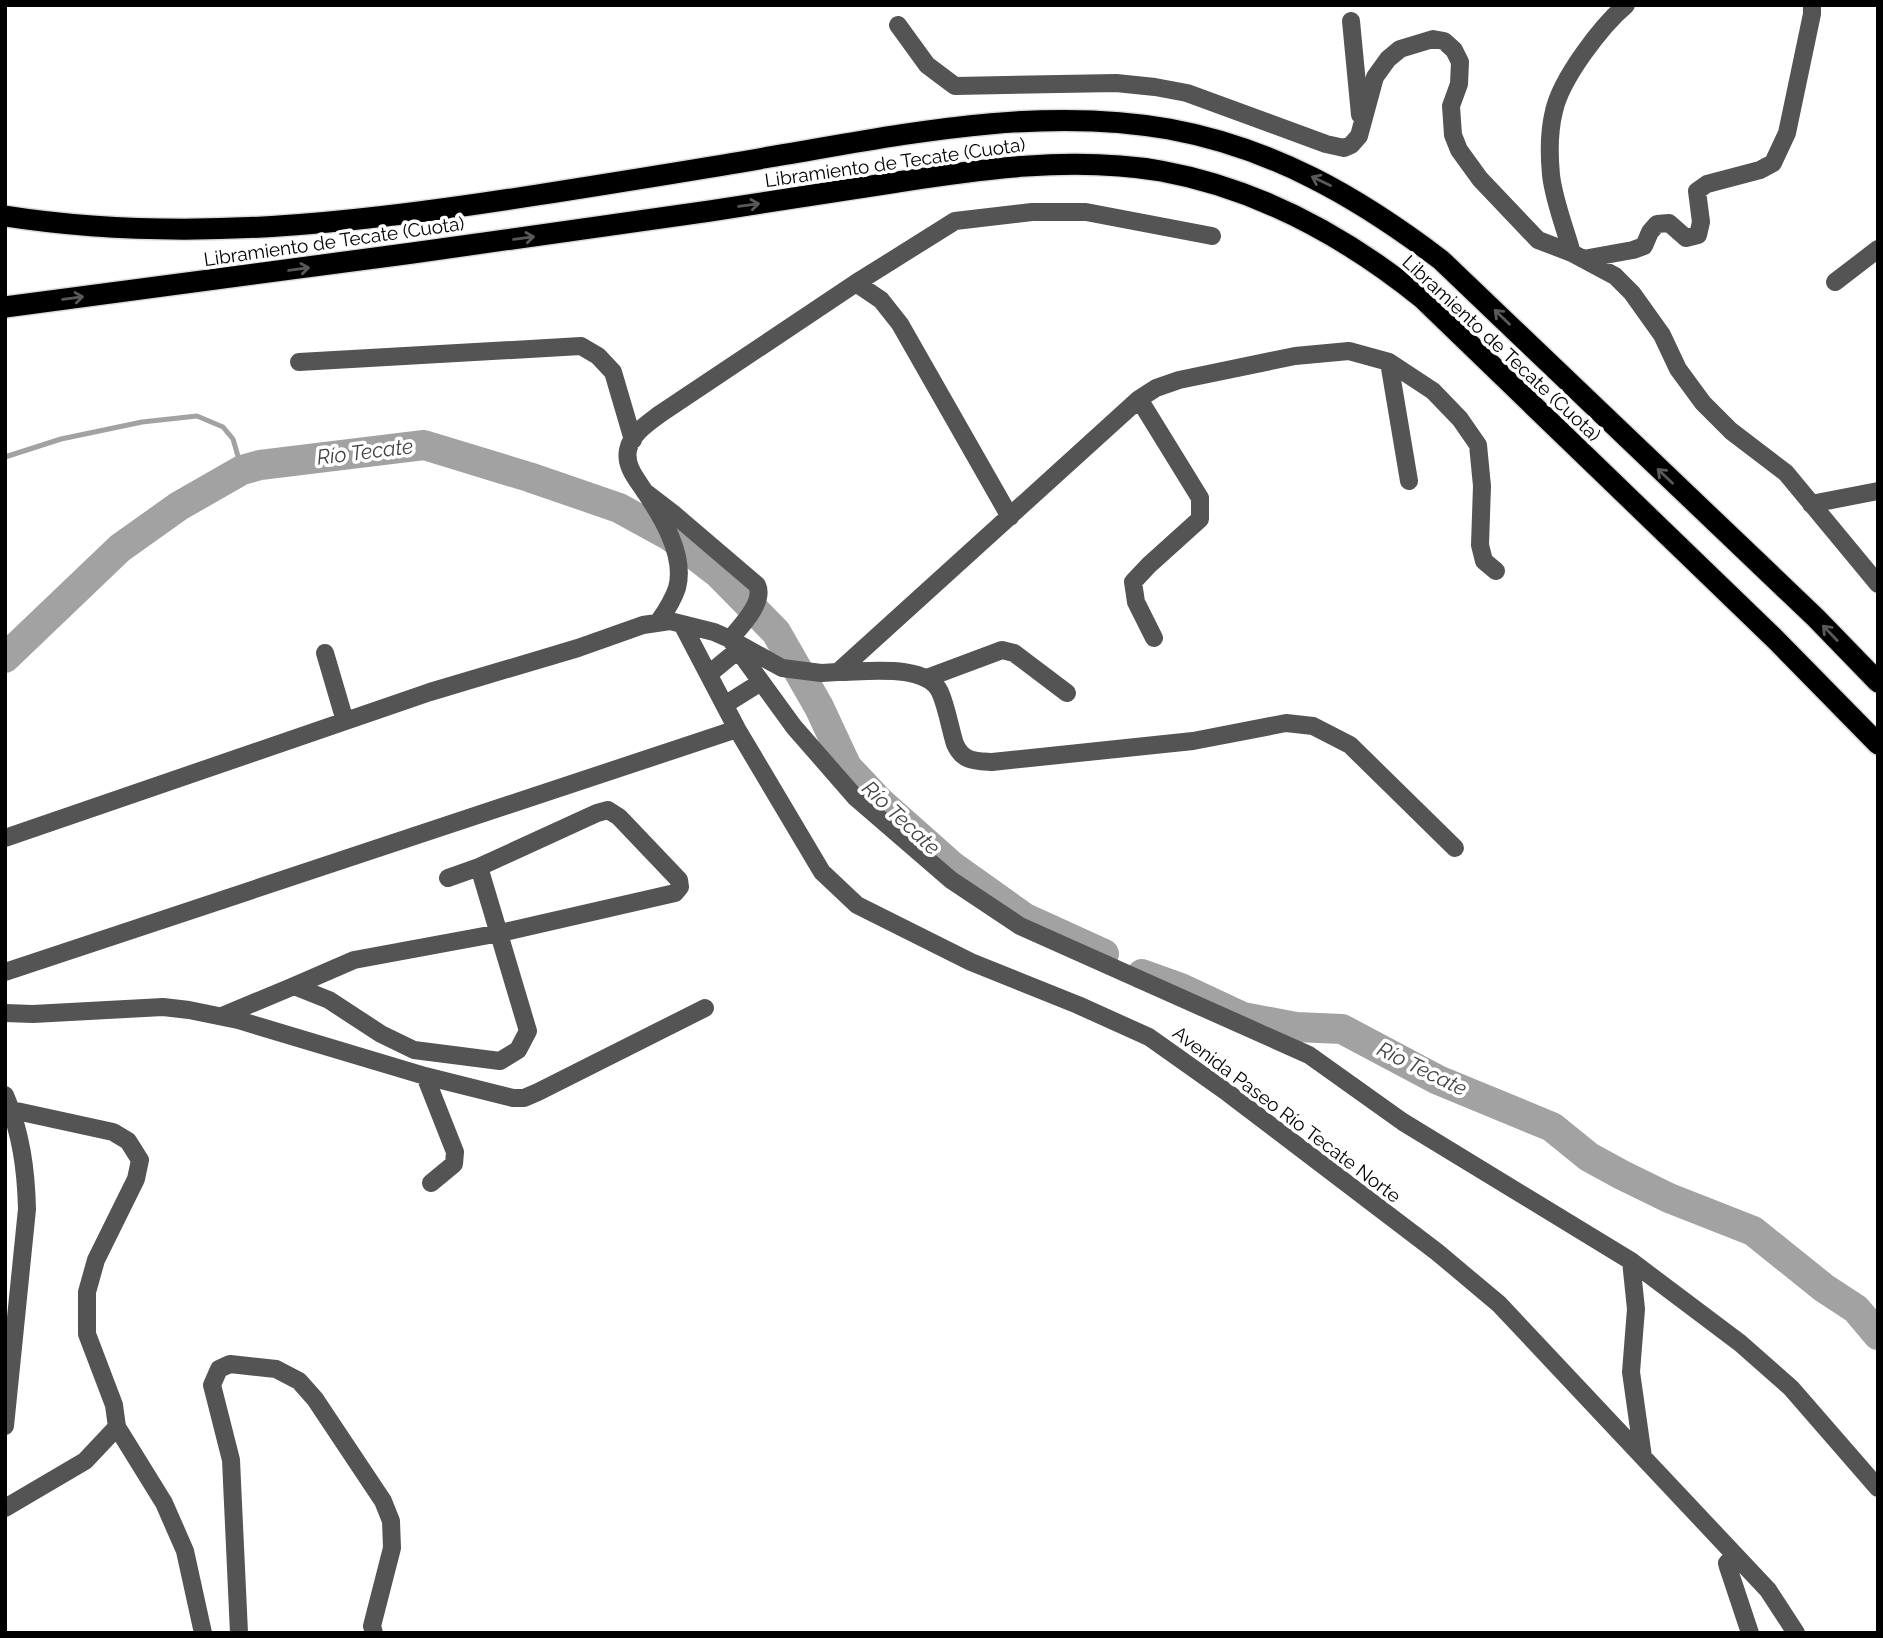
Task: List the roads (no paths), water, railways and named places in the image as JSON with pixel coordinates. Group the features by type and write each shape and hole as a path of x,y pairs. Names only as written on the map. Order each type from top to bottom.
{"highway":[{"name":"Libramiento de Tecate (Cuota)","path":"5,216 101,228 163,230 298,226 374,219 470,205 970,126 1104,121 1198,135 1256,153 1326,183 1376,213 1441,260 1816,618 1878,682"},
{"name":"Libramiento de Tecate (Cuota)","path":"5,307 465,246 1015,166 1119,166 1201,180 1249,194 1308,221 1347,243 1422,298 1776,640 1878,744"}],"street":[{"path":"1578,256 1551,177 1550,144 1554,109 1578,60 1615,14 1626,5"},
{"path":"1578,256 1633,250 1644,246 1657,224 1669,223 1686,238 1698,235 1701,222 1697,191 1707,184 1760,170 1773,163 1787,133 1812,5"},
{"path":"1351,21 1361,127"},
{"path":"898,25 927,65 955,86 1116,83 1155,87 1187,93 1326,144 1344,148 1359,136 1375,77 1388,59 1400,49 1433,39 1444,41 1454,50 1461,62 1459,84 1451,106 1453,135 1480,179 1523,228 1538,240 1578,256 1615,276 1632,293 1662,335 1678,369 1703,403 1731,431 1786,473 1878,584"},
{"path":"659,621 674,597 679,572 670,536 629,468 628,449 642,428 660,414 856,283 955,221 1032,212 1086,212 1212,236"},
{"path":"1835,282 1878,249"},
{"path":"856,283 881,300 900,324 1010,517"},
{"path":"299,362 581,346 598,356 612,372 633,440"},
{"path":"830,672 1010,517 1139,399 1156,388 1179,380 1295,356 1349,351 1389,362 1433,391 1460,419 1478,445 1482,486 1480,545 1484,561 1496,571"},
{"path":"1389,362 1409,481"},
{"path":"1139,399 1200,498 1200,519 1133,582 1136,602 1154,638"},
{"path":"1811,504 1878,491"},
{"path":"645,492 753,578 760,589 758,599 734,645 709,674"},
{"path":"5,838 430,692 659,621 714,632 734,645 782,668 830,672 910,673 927,678 938,689 955,744 962,757 968,760 992,762 1192,741 1286,723 1313,726 1350,745 1455,848"},
{"name":"Avenida Paseo Río Tecate Norte","path":"682,624 737,729 822,872 857,905 971,962 1149,1037 1217,1085 1437,1252 1499,1304 1768,1590 1796,1633"},
{"path":"734,645 794,727 856,798 951,880 1020,926 1309,1055 1403,1122 1631,1261 1740,1343 1791,1388 1878,1488"},
{"path":"927,678 1002,650 1014,653 1067,692"},
{"path":"325,653 345,721"},
{"path":"726,704 761,682"},
{"path":"5,972 737,729"},
{"path":"222,1016 354,960 500,933 675,893 680,887 678,880 618,817 608,810 480,867 448,878"},
{"path":"294,986 329,1000 381,1034 414,1050 500,1061 518,1050 528,1031 480,867"},
{"path":"5,1013 163,1007 222,1016 502,1097 524,1098 705,1008"},
{"path":"425,1076 456,1152 454,1164 431,1183"},
{"path":"5,1426 27,1209 22,1145 9,1102"},
{"path":"9,1102 113,1132 128,1141 140,1160 136,1179 96,1260 87,1292 87,1334 114,1405 117,1427 164,1503 185,1551 203,1633"},
{"path":"1631,1261 1636,1309 1631,1372 1643,1457"},
{"path":"239,1633 232,1460 212,1385 219,1369 230,1364 276,1369 299,1381 315,1399 383,1501 391,1521 392,1548 372,1626 374,1633"},
{"path":"5,1508 85,1461 117,1427"},
{"path":"1735,1555 1727,1563 1750,1633"}],"waterway":[{"path":"5,457 61,439 142,422 197,416 223,427 233,439 242,470"},
{"name":"Río Tecate","path":"5,658 120,548 179,506 242,470 260,465 424,445 619,508 670,536 718,573 776,632 819,707 847,767 880,802 952,866 1025,918 1104,954"},
{"name":"Río Tecate","path":"1142,974 1181,988 1243,1017 1296,1027 1342,1029 1438,1080 1552,1127 1589,1157 1622,1175 1669,1198 1753,1231 1824,1288 1856,1309 1878,1335"}]}
